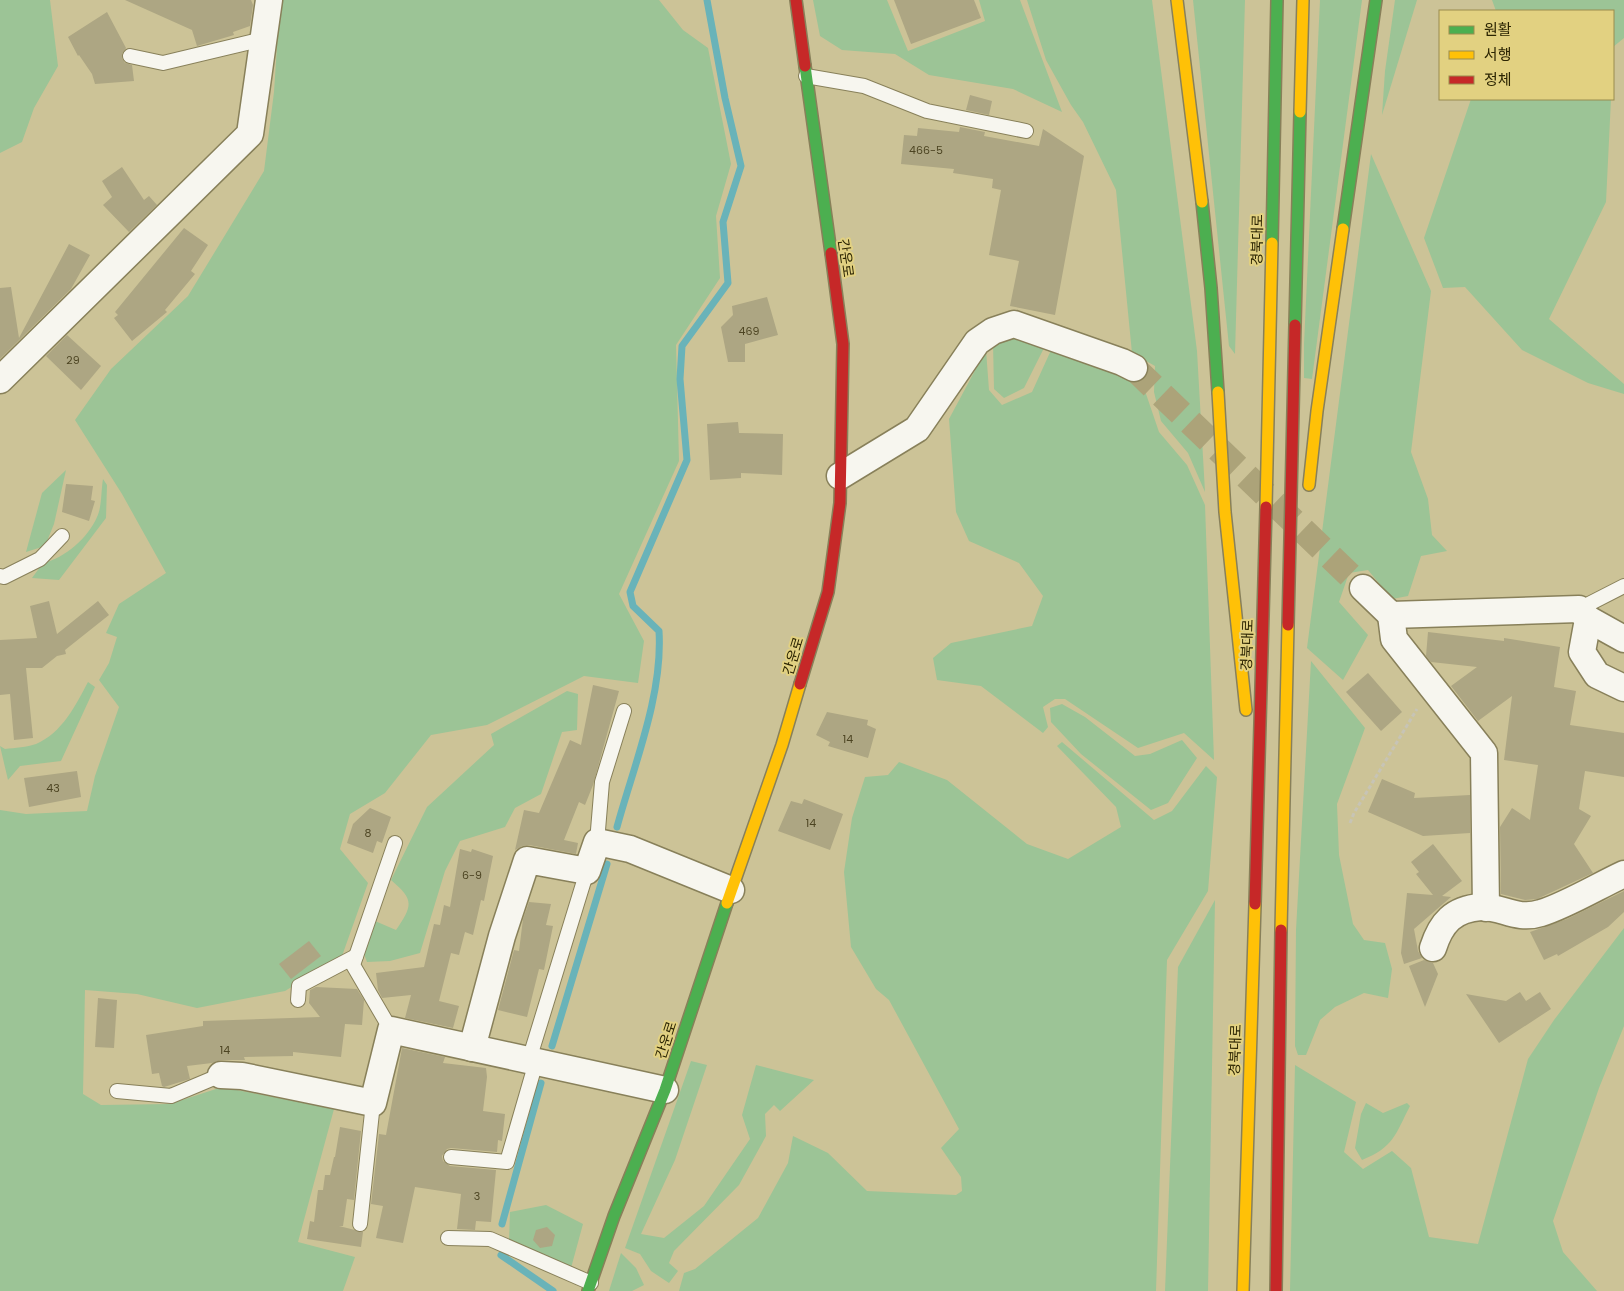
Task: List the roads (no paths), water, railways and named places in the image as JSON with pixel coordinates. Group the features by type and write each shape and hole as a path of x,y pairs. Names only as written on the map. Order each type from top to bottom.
{"main road":[{"name":"간운로","path":"590,1287 614,1216 665,1090 731,890 782,745 828,592 840,503 843,344 796,0"},
{"path":"1177,0 1194,126 1211,288 1224,512 1256,807"},
{"name":"경북대로","path":"1243,1291 1267,489 1277,0"},
{"path":"1276,1291 1281,935 1303,0"},
{"path":"1307,497 1317,411 1376,0"},
{"path":"1290,600 1302,535"}],"street":[{"path":"0,380 250,134 269,0"},
{"path":"840,476 917,430 977,342 993,331 1014,324 1122,362 1134,368"},
{"path":"1364,588 1391,615 1394,638 1484,753 1486,908"},
{"path":"1391,615 1583,614 1624,639"},
{"path":"1583,614 1582,652 1597,675 1624,688"},
{"path":"472,1048 502,936 527,860 587,871 596,842 630,849 731,890"},
{"path":"1433,948 1443,924 1456,914 1486,908 1520,916 1541,913 1624,874"},
{"path":"220,1075 242,1076 373,1103 391,1030 665,1090"}],"lane":[{"path":"130,56 163,63 263,39"},
{"path":"806,76 864,86 927,112 1026,131"},
{"path":"0,576 4,577 40,559 62,536"},
{"path":"1583,614 1624,586"},
{"path":"596,842 602,782 624,712"},
{"path":"391,1030 353,965 394,843"},
{"path":"451,1157 507,1162 533,1061 587,871"},
{"path":"298,1000 299,986 356,956"},
{"path":"117,1091 172,1096 220,1075"},
{"path":"360,1224 373,1103"},
{"path":"448,1238 490,1239 590,1287"}],"waterway":[{"path":"617,827 646,730 657,680 659,655 659,631 633,606 630,592 687,460 680,379 682,346 728,283 723,222 741,166 725,98 707,0"},
{"path":"552,1046 607,864"},
{"path":"502,1224 541,1083"},
{"path":"501,1255 553,1291"}],"tunnel":[{"path":"1134,368 1363,588"}]}
